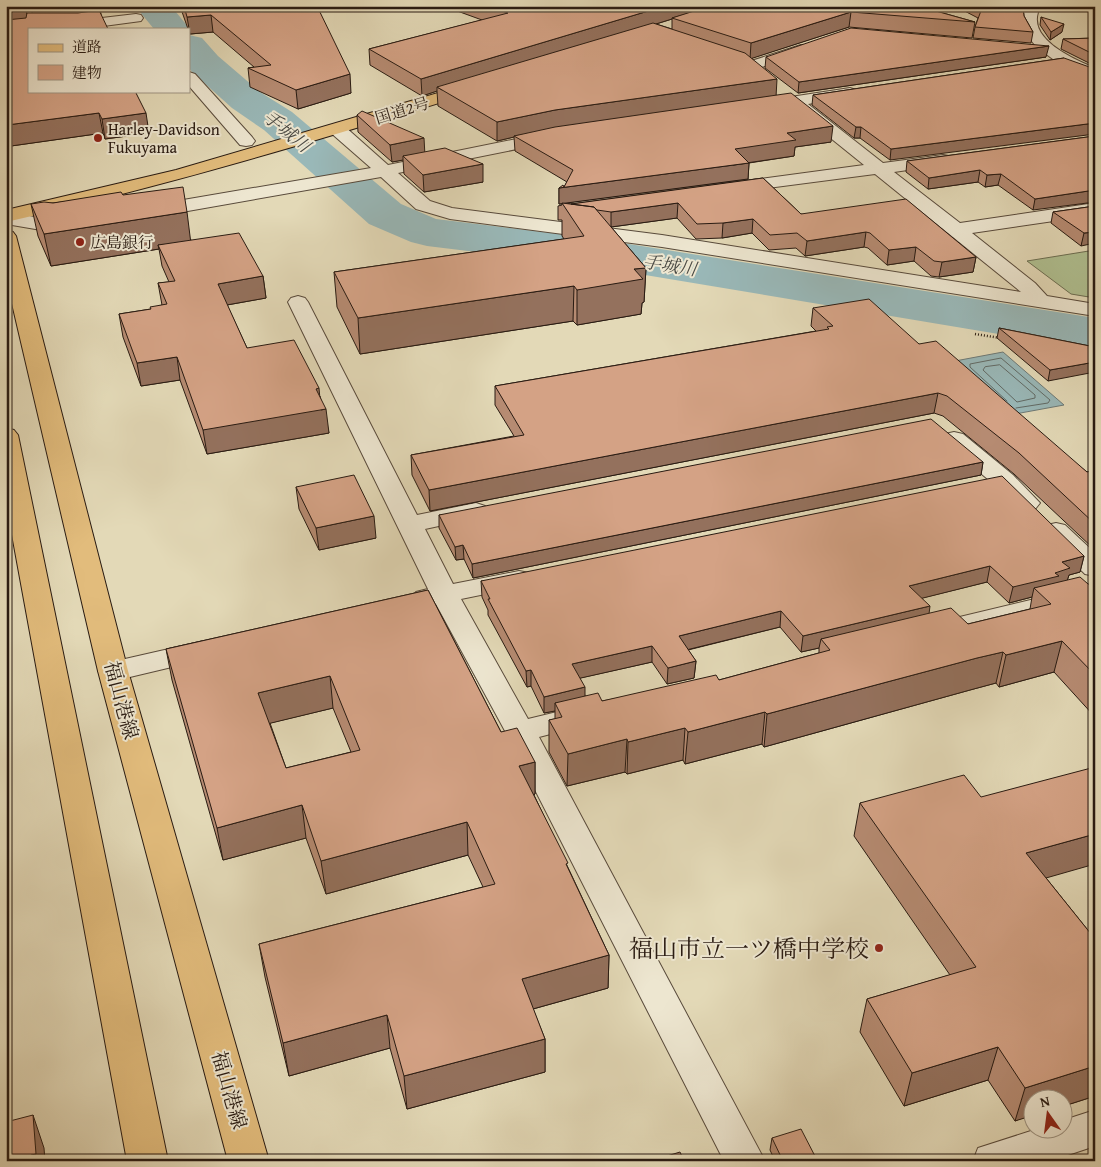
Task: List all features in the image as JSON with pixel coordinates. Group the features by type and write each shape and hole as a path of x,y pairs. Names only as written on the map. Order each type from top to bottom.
{"main road":[{"name":"国道2号","path":"6,201 253,139 326,128 484,85"},
{"name":"国道2号","path":"6,217 79,201 273,149 326,128 396,96"},
{"name":"福山港線","path":"6,236 113,671 249,1161"},
{"path":"6,435 148,1161"}],"street":[{"path":"125,6 140,24"},
{"path":"1034,6 1028,12 1027,22 1034,35 1058,55 1095,74"},
{"path":"62,28 140,24"},
{"path":"750,66 813,45"},
{"path":"994,46 1058,55"},
{"path":"1027,65 1058,55"},
{"path":"731,60 750,66 765,78"},
{"path":"190,78 253,139"},
{"path":"780,90 1028,288 1040,301"},
{"path":"747,109 863,91"},
{"path":"326,128 379,172 423,205 450,213 662,241 1095,310"},
{"path":"126,216 379,172 565,135"},
{"path":"714,191 957,158"},
{"path":"955,230 1095,209"},
{"path":"501,220 569,211"},
{"path":"6,217 59,227 88,223"},
{"path":"298,302 444,594 520,731 745,1161"},
{"path":"934,422 1004,480 1095,568"},
{"path":"975,486 1004,480"},
{"path":"410,524 497,507"},
{"path":"405,603 541,575"},
{"path":"903,639 1086,595 1095,590"},
{"path":"113,671 230,644"},
{"path":"520,731 616,708"},
{"path":"993,1161 1095,1128"}],"path":[{"path":"975,334 1003,339"}],"green space":[{"path":"1095,250 1095,298 1071,294 1027,261"}],"water":[{"path":"1003,352 1064,405 1015,414 955,361"}],"building":[{"path":"6,6 25,6 6,9"},
{"path":"184,6 317,6 350,74 296,90 248,68 271,65 211,15 187,17"},
{"path":"488,6 665,6 421,79 369,49 508,13"},
{"path":"710,6 918,6 975,22 851,12 751,43 672,18"},
{"path":"978,6 1023,7 1024,16 1033,32 975,27 982,8"},
{"path":"99,10 108,28 28,28 28,92 136,92 146,113 102,119 99,113 7,125 6,20 26,18 27,13 78,13"},
{"path":"1041,17 1064,24 1051,32"},
{"path":"653,23 745,53 777,79 555,110 497,122 437,87"},
{"path":"851,28 1049,46 799,82 766,57"},
{"path":"1095,38 1095,55 1063,39"},
{"path":"1064,58 1095,69 1095,123 891,149 861,127 856,127 813,95"},
{"path":"791,93 833,126 787,133 796,140 735,149 749,163 559,188 563,185 564,187 573,170 514,136 555,127"},
{"path":"362,111 424,138 390,145 357,115"},
{"path":"1095,136 1095,190 1035,199 1001,174 987,175 980,170 929,178 907,161"},
{"path":"445,148 483,164 423,175 403,156"},
{"path":"763,178 801,214 906,199 976,257 942,262 934,261 916,247 889,250 870,233 866,232 807,241 797,233 770,235 753,219 697,224 678,203 611,212 597,210 594,207 571,204"},
{"path":"183,187 187,212 44,234 31,204 53,203 121,192 123,195"},
{"path":"562,203 594,207 646,268 634,269 643,279 577,290 574,286 358,318 334,272 584,236"},
{"path":"1095,206 1095,232 1084,233 1053,212"},
{"path":"239,233 263,276 218,284 247,348 294,340 319,388 316,389 326,409 203,430 177,357 137,363 119,314 151,309 150,307 167,304 158,283 175,281 158,245"},
{"path":"869,299 919,344 936,341 1087,472 1095,470 1095,524 1019,453 947,396 938,393 429,490 411,455 524,435 495,386 829,329 827,327 833,326 813,308"},
{"path":"999,328 1095,347 1095,362 1050,370"},
{"path":"931,419 983,462 472,564 463,545 455,547 439,515"},
{"path":"354,475 374,516 316,528 296,487"},
{"path":"1002,476 1084,556 1062,562 1070,568 1055,573 1059,576 1013,587 990,566 909,586 930,606 803,636 781,611 679,636 696,661 668,668 652,646 572,664 585,687 544,697 531,670 526,671 488,599 490,599 481,581"},
{"path":"1080,577 1095,590 1095,675 1062,641 1006,655 1003,652 977,658 767,714 765,712 688,732 685,728 628,742 627,739 568,754 549,720 562,717 555,703 598,693 602,701 716,675 719,680 830,650 821,639 951,608 968,624 1051,604 1034,588"},
{"path":"428,590 501,732 517,728 535,762 519,766 568,863 566,864 609,955 522,979 545,1039 404,1076 387,1015 283,1043 259,944 495,884 467,822 321,861 302,805 217,828 166,649","holes":["330,676 360,750 286,768 258,693"]},
{"path":"1095,767 1095,834 1026,853 1091,934 1095,933 1095,1066 1025,1088 998,1047 912,1073 867,999 976,967 860,803 964,775 981,797"},
{"path":"33,1115 36,1154 31,1155 32,1161 6,1161 6,1122"},
{"path":"801,1129 817,1160 783,1161 772,1138"},
{"path":"680,1152 684,1161 651,1161"}],"waterway":[{"name":"手城川","path":"152,6 172,28"},
{"name":"手城川","path":"190,47 205,64 246,100 278,121 385,214 427,232 591,252 1095,334"}],"place":[{"name":"Harley-Davidson Fukuyama","path":"98,138"},
{"name":"広島銀行","path":"80,242"},
{"name":"福山市立一ツ橋中学校","path":"879,948"}]}
